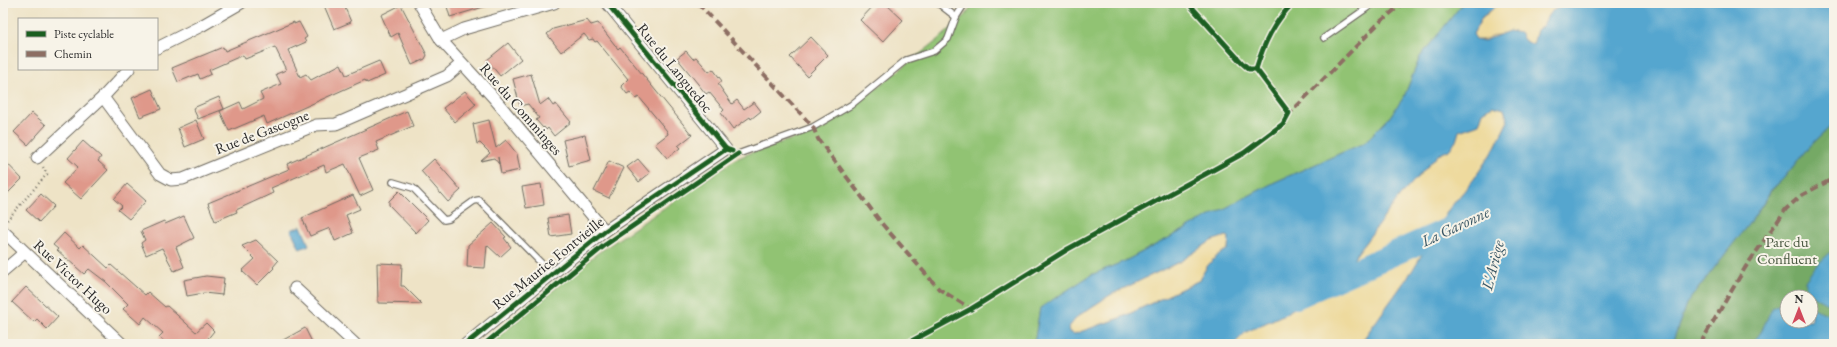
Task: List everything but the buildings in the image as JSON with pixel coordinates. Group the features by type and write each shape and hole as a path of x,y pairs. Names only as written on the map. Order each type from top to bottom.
{"street":[{"path":"158,48 201,26 240,3"},
{"name":"Rue du Comminges","path":"419,3 441,40 461,64 493,97 605,231"},
{"path":"441,40 464,29 554,3"},
{"name":"Rue du Languedoc","path":"607,3 726,149"},
{"name":"Rue de Gascogne","path":"102,96 160,174 171,180 183,179 316,125 336,124 447,76 461,64"},
{"path":"37,158 128,70"},
{"name":"Rue Maurice Fontvieille","path":"466,344 605,231 726,149"},
{"name":"Rue Victor Hugo","path":"3,231 24,253 122,344"},
{"path":"3,271 24,253"},
{"path":"295,288 355,344"}],"lane":[{"path":"938,3 956,17"},
{"path":"738,154 813,127 851,106 906,60 934,51 948,39 956,17 965,3"},
{"path":"1324,38 1374,3"},
{"path":"393,182 413,188 444,220 449,219 474,201 479,200 552,274"}],"path":[{"path":"3,225 48,174 37,158"}],"green space":[{"path":"974,3 1463,3 1420,57 1404,97 1389,118 1364,143 1275,182 1125,261 1091,275 1040,308 1035,338 1032,344 490,344 595,255 736,159 760,149 822,130 938,40 966,15"},
{"name":"Parc du Confluent","path":"1834,123 1834,344 1672,344 1686,304 1754,217 1771,191 1783,179 1806,150"}],"sand":[{"path":"1500,3 1563,3 1550,13 1537,30 1534,45 1516,38 1502,35 1494,35 1483,40 1475,39 1473,34 1482,18"},
{"path":"1493,106 1504,109 1508,121 1494,149 1474,179 1449,209 1412,271 1360,344 1234,344 1246,332 1287,313 1344,271 1399,197 1438,155 1449,150 1456,141 1459,131 1479,124 1483,112"},
{"path":"1226,236 1229,237 1228,249 1211,262 1200,280 1122,317 1074,334 1069,332 1068,328 1078,316 1110,295 1181,261 1211,241"}],"water":[{"name":"L'Ariège","path":"1463,3 1500,3 1482,17 1473,34 1476,39 1484,41 1509,31 1520,33 1524,40 1533,45 1537,30 1550,13 1563,3 1834,3 1834,123 1806,150 1783,179 1771,190 1754,217 1686,304 1672,344 1360,344 1412,271 1449,209 1474,179 1494,149 1508,121 1504,109 1493,106 1483,112 1479,124 1459,131 1456,141 1449,150 1438,155 1399,197 1344,271 1287,313 1246,332 1234,344 1032,344 1035,338 1040,308 1091,275 1125,261 1275,182 1364,143 1389,118 1404,97 1420,57","holes":["1226,236 1229,237 1228,249 1211,262 1200,280 1123,317 1074,334 1069,332 1068,328 1078,316 1110,295 1181,261 1211,241"]},
{"path":"301,226 309,245 300,249 291,230"},
{"path":"1834,249 1834,307 1819,299 1819,289 1808,289 1806,286 1805,281 1816,266"},
{"path":"1779,305 1779,329 1819,329 1819,310 1827,314 1834,322 1834,344 1752,344 1761,332 1772,308"}],"waterway":[{"name":"La Garonne","path":"1296,297 1463,223"}],"marked path":[{"path":"698,3 813,127 818,139 883,225 939,289 971,309"},
{"path":"1287,116 1381,21 1403,3"},
{"path":"1700,344 1745,268 1786,209 1802,195 1834,178"}],"cycle path":[{"path":"607,3 726,149 732,151"},
{"path":"1188,3 1242,63 1249,69 1256,69"},
{"path":"1256,69 1262,50 1270,33 1286,10 1293,3"},
{"path":"906,344 971,309 1068,249 1244,153 1283,124 1289,113 1256,69"},
{"path":"466,344 605,231 726,149"},
{"path":"485,344 605,245 738,154"}]}
